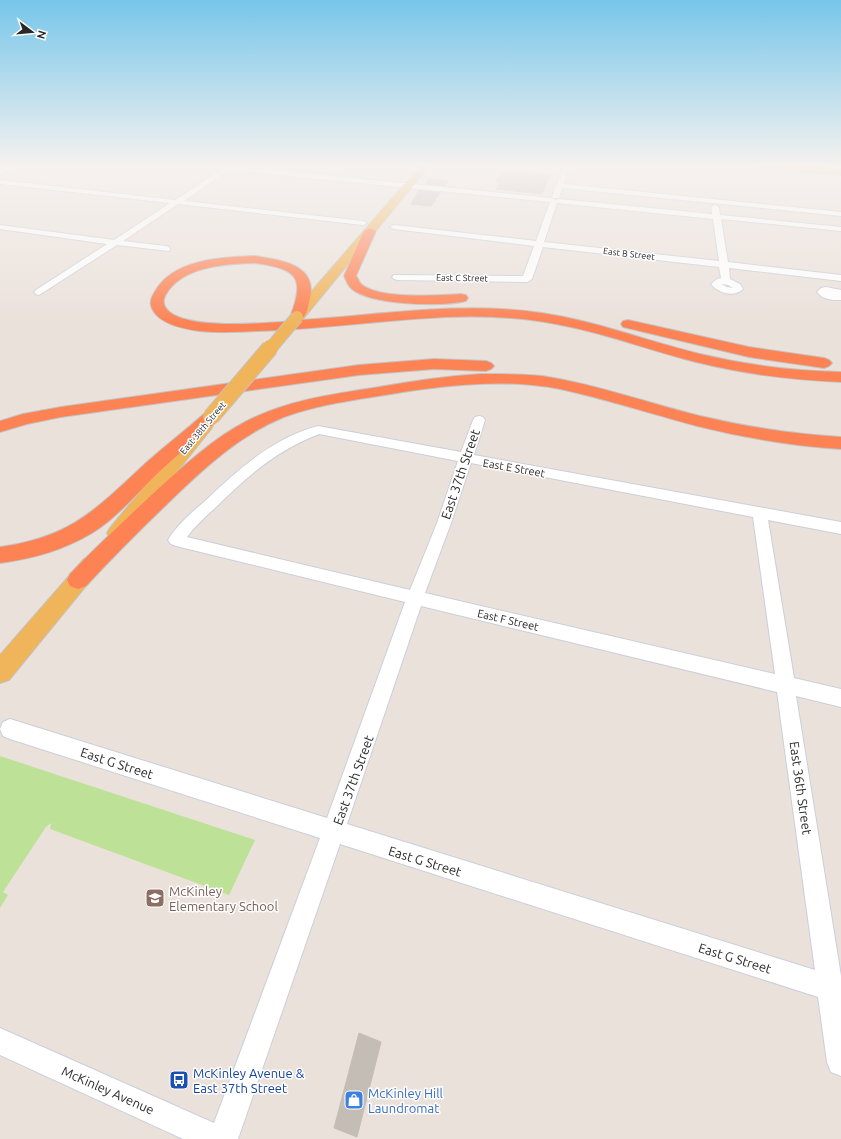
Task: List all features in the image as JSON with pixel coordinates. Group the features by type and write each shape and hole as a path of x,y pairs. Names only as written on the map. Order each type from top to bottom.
{"highway":[{"path":"366,227 350,276 352,282 360,289 374,295 390,298 478,298"},
{"path":"297,317 305,292 302,278 291,268 269,261 241,259 219,261 199,266 172,278 162,286 156,298 158,308 167,316 181,323 203,327 264,326 465,312 526,315 577,324 679,354 746,369 798,375 841,377"},
{"path":"548,305 749,352 794,359 835,363"},
{"path":"0,427 23,420 61,412 359,370 448,364 477,365 523,371 581,383 711,424"},
{"path":"78,580 125,532 201,461 223,444 264,419 329,399 455,380 507,378 561,385 711,424 782,438 812,442 841,442"},
{"path":"0,555 31,550 64,538 89,524 121,498 163,457 211,417"}],"main road":[{"name":"East 38th Street","path":"0,672 78,580 211,417 297,317 366,227 375,218"}],"street":[{"path":"39,292 152,218"},
{"path":"299,218 366,227"},
{"path":"539,244 549,218"},
{"path":"716,218 726,281"},
{"path":"728,218 841,229"},
{"path":"0,227 166,249"},
{"name":"East B Street","path":"394,227 841,278"},
{"name":"East C Street","path":"397,277 527,279 539,244"},
{"path":"829,277 838,294"},
{"name":"East 37th Street","path":"223,1139 334,832 415,598 479,420"},
{"name":"East E Street","path":"176,540 185,528 230,484 258,461 298,436 318,430 466,459 841,528"},
{"name":"East 36th Street","path":"760,513 786,685 836,990 841,1062"},
{"name":"East F Street","path":"176,540 841,698"},
{"name":"East G Street","path":"10,729 836,990"},
{"name":"McKinley Avenue","path":"0,1041 216,1139"}],"green space":[{"path":"0,756 255,840 229,895 50,829 51,823 46,827 3,892 8,895 0,908"}],"building":[{"name":"McKinley Hill Laundromat","path":"359,1033 381,1042 357,1137 334,1128"}],"place":[{"name":"McKinley Elementary School","path":"155,898"},
{"name":"McKinley Avenue & East 37th Street","path":"179,1080"},
{"name":"McKinley Hill Laundromat","path":"354,1100"}]}
